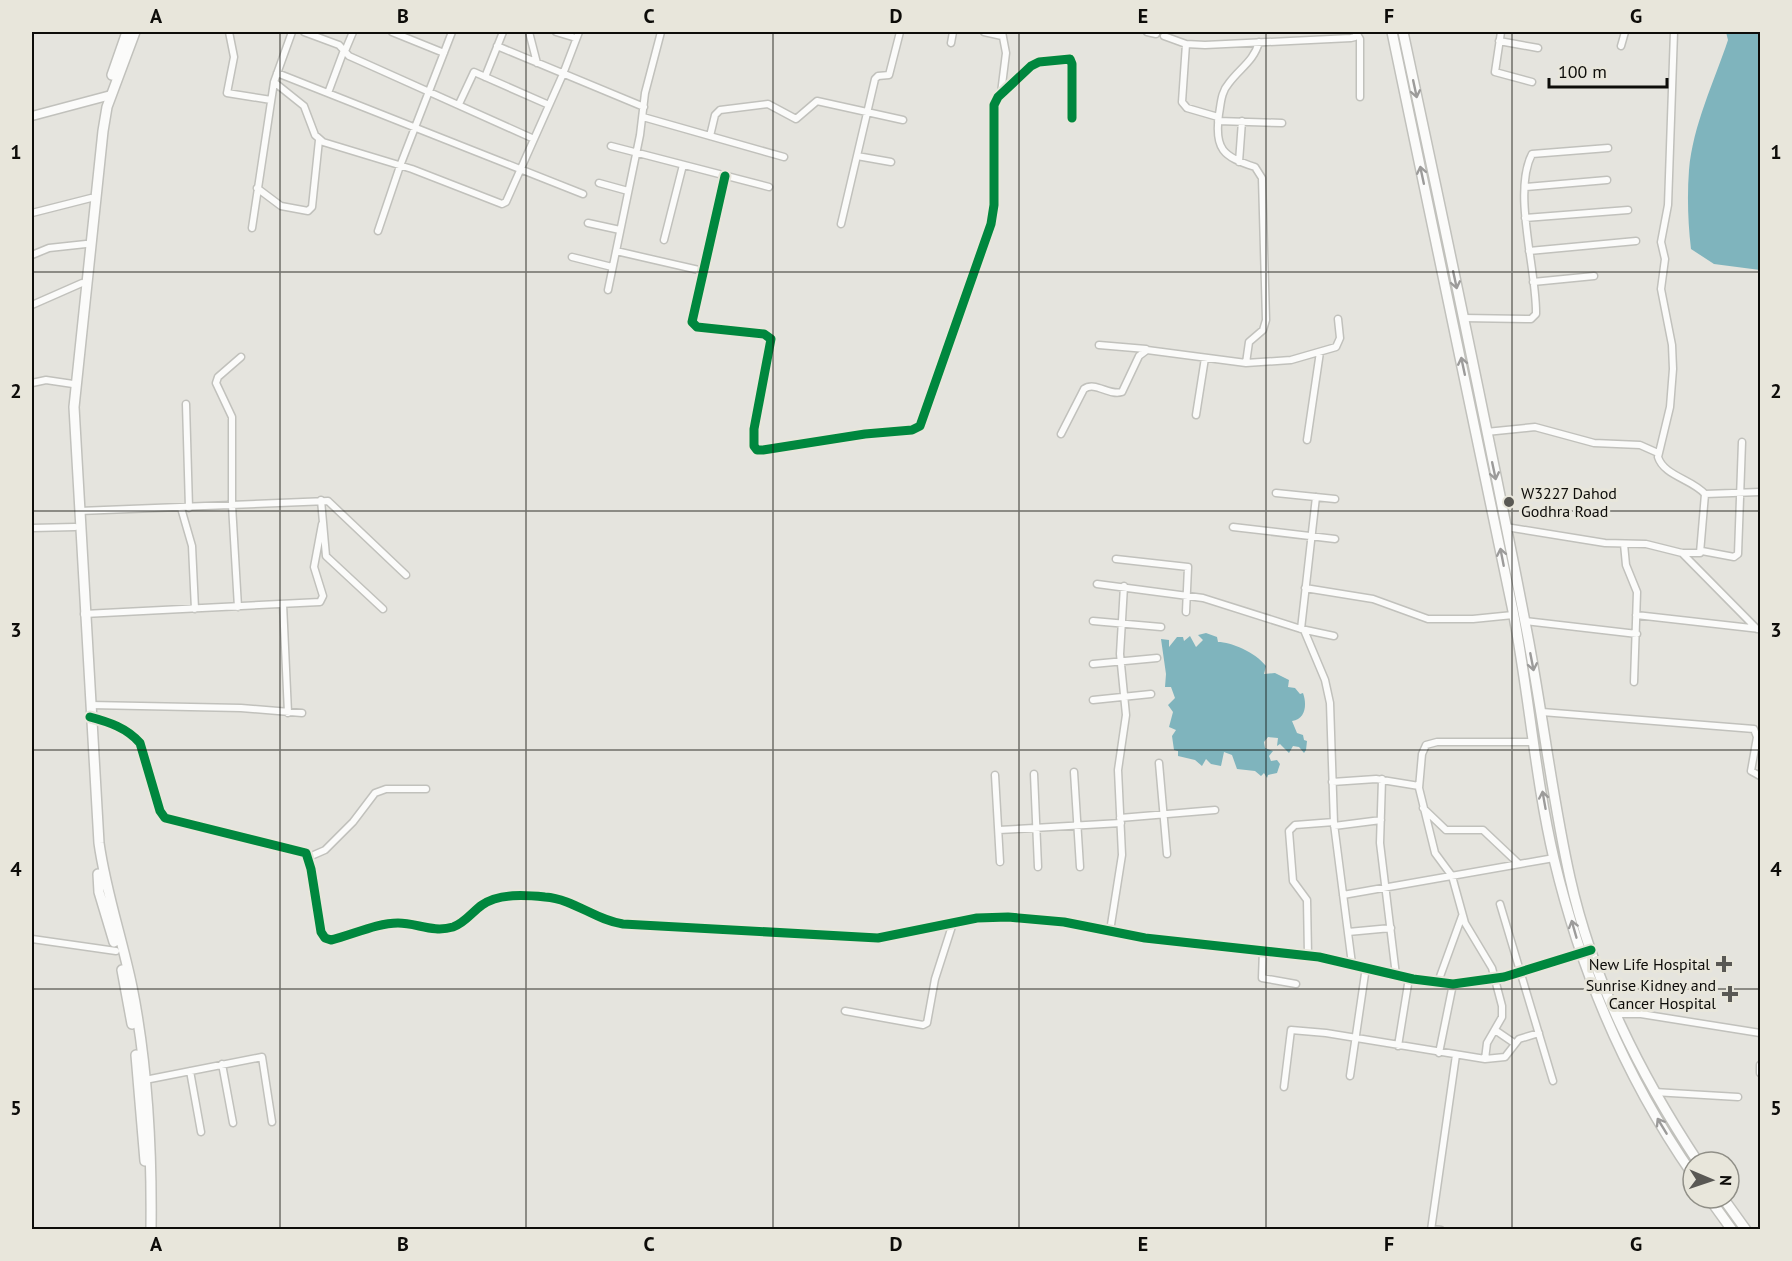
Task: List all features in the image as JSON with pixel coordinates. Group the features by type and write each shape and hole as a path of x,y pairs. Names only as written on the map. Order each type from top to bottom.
{"main road":[{"path":"127,32 108,95 74,407 90,717 105,884 132,985 145,1080 150,1121 152,1230"},
{"path":"135,32 99,118 70,424 99,892 116,951 134,1036 148,1185 146,1230"},
{"path":"1392,32 1514,615 1554,858 1581,953 1609,1027 1648,1104 1681,1156"},
{"path":"1403,32 1525,621 1542,712 1550,777 1570,879 1591,950 1614,1014 1653,1092 1690,1150"},
{"path":"1718,1210 1732,1230"},
{"path":"1732,1210 1746,1230"}],"street":[{"path":"229,32 234,57 226,93 271,100"},
{"path":"252,228 274,82 292,32"},
{"path":"304,32 339,45 358,60 534,138"},
{"path":"327,93 353,32"},
{"path":"392,32 444,53"},
{"path":"378,231 400,166 452,32"},
{"path":"486,77 501,32"},
{"path":"529,32 537,63"},
{"path":"319,140 400,166 502,204 506,202 563,74 577,35 556,32"},
{"path":"608,290 661,32"},
{"path":"841,224 876,76 889,75 900,32"},
{"path":"951,43 953,32"},
{"path":"725,176 692,314 693,325 764,334 771,339 754,429 754,446 757,450 916,429 927,407 991,224 994,181 993,112 1001,94 1006,53 1002,34 984,32"},
{"path":"1147,32 1156,34"},
{"path":"1501,32 1496,72 1532,82"},
{"path":"1621,46 1625,32"},
{"path":"1674,32 1668,205 1661,236 1665,259 1660,289 1672,345 1673,369 1670,407 1658,453 1663,467 1695,483 1705,494"},
{"path":"1164,36 1186,44 1205,45 1351,38 1357,33 1360,39 1360,97"},
{"path":"1499,40 1538,48"},
{"path":"1246,363 1249,342 1263,330 1266,320 1262,178 1255,167 1239,162 1224,153 1220,146 1218,119 1222,96 1227,84 1253,59 1259,42"},
{"path":"1186,44 1182,102 1187,108 1218,119 1282,123"},
{"path":"497,46 644,107"},
{"path":"1001,94 1031,66 1039,62 1070,59 1072,64 1072,118"},
{"path":"277,73 583,194"},
{"path":"459,104 472,73 549,105"},
{"path":"257,188 281,206 308,211 312,207 319,140 304,106 274,82"},
{"path":"32,116 108,95"},
{"path":"710,136 716,115 720,110 768,104 796,119 818,101 903,120"},
{"path":"643,117 784,157"},
{"path":"1239,162 1242,122"},
{"path":"612,146 769,187"},
{"path":"1463,318 1531,319 1536,314 1526,218 1526,187 1530,156 1534,153 1608,148"},
{"path":"857,156 891,162"},
{"path":"664,240 683,165"},
{"path":"1526,187 1607,180"},
{"path":"599,183 628,190"},
{"path":"32,213 91,198"},
{"path":"1526,218 1628,210"},
{"path":"588,223 620,230"},
{"path":"1529,251 1636,240"},
{"path":"32,255 50,248 86,244"},
{"path":"616,251 703,272"},
{"path":"572,257 612,267"},
{"path":"1533,282 1594,276"},
{"path":"32,306 82,283"},
{"path":"1099,345 1246,363 1291,360 1336,347 1340,342 1338,319"},
{"path":"1061,434 1084,389 1091,386 1112,393 1122,392 1139,356 1147,350"},
{"path":"1307,440 1320,352"},
{"path":"238,607 232,505 232,417 216,383 218,377 241,357"},
{"path":"1196,415 1205,358"},
{"path":"32,383 46,380 73,384"},
{"path":"186,404 189,508"},
{"path":"1486,432 1535,427 1594,443 1640,445 1658,453"},
{"path":"1506,527 1624,544 1646,544 1682,553 1701,551 1734,557 1738,554 1742,442"},
{"path":"1705,494 1761,492"},
{"path":"1276,493 1335,499"},
{"path":"1701,551 1702,501 1705,494"},
{"path":"1316,497 1305,588 1303,629 1329,693 1334,824 1352,964"},
{"path":"79,511 189,508 321,500 333,504 406,575"},
{"path":"321,500 326,556 383,609"},
{"path":"181,508 192,546 195,609"},
{"path":"84,614 320,602 323,599 314,567 322,524"},
{"path":"32,528 75,527"},
{"path":"1233,527 1335,539"},
{"path":"1624,544 1626,565 1637,586 1634,682"},
{"path":"1682,553 1759,629"},
{"path":"1116,559 1188,567 1186,612"},
{"path":"1097,584 1186,595 1334,636"},
{"path":"1110,931 1122,855 1118,770 1126,721 1121,662 1124,586"},
{"path":"1305,588 1373,599 1428,619 1473,619 1514,615"},
{"path":"283,604 288,712"},
{"path":"1636,615 1759,629"},
{"path":"1093,621 1161,627"},
{"path":"1525,621 1636,634"},
{"path":"1093,664 1157,658"},
{"path":"1094,700 1151,694"},
{"path":"90,705 241,708 302,713"},
{"path":"1542,712 1754,729 1757,737 1751,771 1761,776"},
{"path":"90,717 112,723 132,735 140,743 160,812 165,818 301,851 309,857 321,932 325,938 331,940 395,923 427,929 453,927 465,921 484,903 508,896 564,900 608,922 623,924 878,938 977,918 1008,917 1064,922 1145,938 1308,955 1409,978 1453,984 1496,979 1591,950"},
{"path":"1485,1059 1487,1043 1503,1012 1496,979 1463,915 1452,876 1436,853 1419,786 1422,754 1426,745 1437,742 1534,742"},
{"path":"1159,763 1167,854"},
{"path":"1074,772 1080,867"},
{"path":"1034,774 1038,867"},
{"path":"995,775 1000,862"},
{"path":"1332,782 1382,779 1419,786"},
{"path":"1382,779 1380,843 1396,975"},
{"path":"309,857 325,850 353,822 375,793 386,789 426,789"},
{"path":"1423,808 1446,830 1484,830 1519,864"},
{"path":"999,830 1079,825 1215,810"},
{"path":"1308,955 1307,900 1293,881 1289,831 1295,825 1381,820"},
{"path":"1343,895 1554,858"},
{"path":"1500,904 1553,1081"},
{"path":"1438,982 1449,947 1463,915"},
{"path":"844,1011 922,1025 927,1023 935,979 953,923"},
{"path":"1348,932 1391,928"},
{"path":"32,939 116,951"},
{"path":"1263,950 1262,978 1296,984"},
{"path":"1350,1076 1365,968"},
{"path":"1398,1046 1409,978"},
{"path":"1439,1053 1453,984"},
{"path":"1614,1014 1641,1014 1761,1033"},
{"path":"1284,1087 1291,1030 1485,1059 1509,1054 1514,1043 1519,1039 1539,1033"},
{"path":"1495,1030 1514,1043"},
{"path":"1442,1230 1431,1229 1456,1055"},
{"path":"145,1080 262,1058 272,1122"},
{"path":"222,1064 233,1123"},
{"path":"1761,1065 1761,1073"},
{"path":"190,1071 201,1132"},
{"path":"1653,1092 1737,1097"}],"water":[{"path":"1726,32 1760,32 1760,270 1714,264 1691,249 1688,200 1691,153 1699,120 1728,40"},
{"path":"1206,633 1217,637 1218,642 1249,652 1266,666 1264,674 1275,673 1289,680 1288,687 1295,688 1300,694 1303,693 1305,702 1303,714 1297,720 1292,721 1297,733 1303,735 1304,740 1307,741 1306,750 1304,753 1299,747 1293,746 1289,753 1280,744 1277,746 1278,738 1268,737 1264,742 1265,748 1273,751 1269,756 1271,761 1277,760 1280,764 1277,773 1268,775 1267,778 1264,773 1261,776 1255,771 1237,769 1232,755 1224,752 1221,766 1211,764 1206,759 1202,766 1195,760 1178,756 1178,751 1174,750 1172,736 1176,730 1169,727 1173,712 1168,705 1175,698 1171,687 1165,687 1166,674 1161,639 1169,640 1169,647 1177,637 1183,637 1184,641 1190,636 1196,647 1203,640 1198,635"}],"cycle path":[{"path":"725,176 692,322 697,327 764,334 771,339 754,429 754,446 757,450 763,450 865,434 912,430 920,426 991,224 994,205 994,105 998,97 1031,66 1039,62 1070,59 1072,64 1072,118"},
{"path":"90,717 117,726 140,743 160,811 165,818 306,853 311,869 321,932 325,938 331,940 373,927 398,923 446,929 461,923 489,901 521,895 556,899 623,924 878,938 977,918 1008,917 1064,922 1145,938 1319,957 1413,979 1453,984 1504,977 1591,950"}],"place":[{"name":"W3227 Dahod Godhra Road","path":"1509,502"},
{"name":"New Life Hospital","path":"1724,964"},
{"name":"Sunrise Kidney and Cancer Hospital","path":"1730,994"}]}
